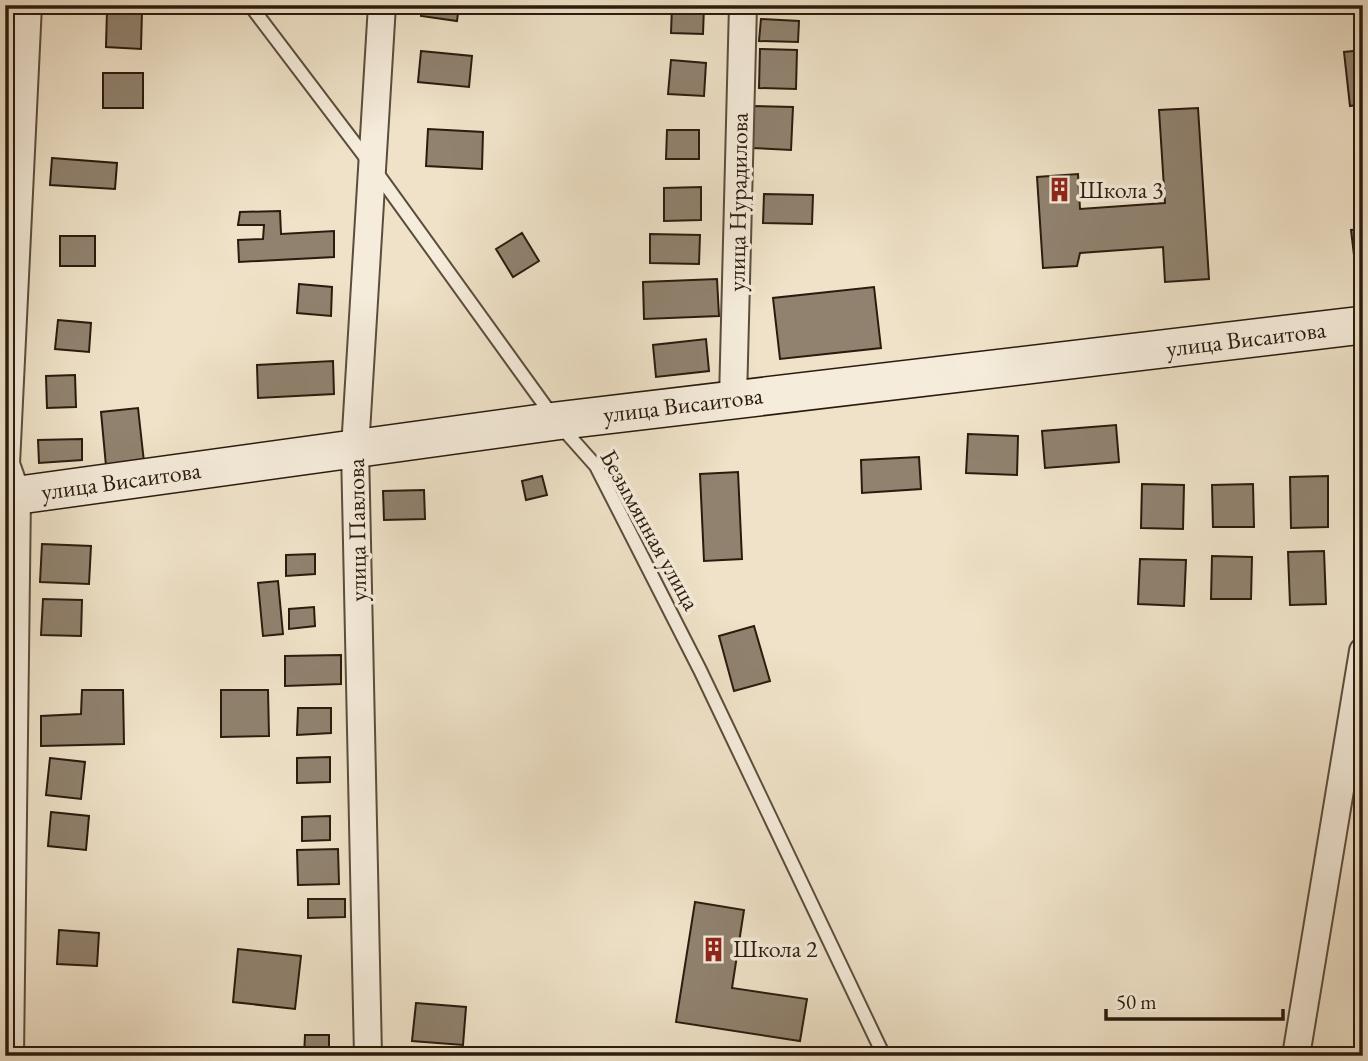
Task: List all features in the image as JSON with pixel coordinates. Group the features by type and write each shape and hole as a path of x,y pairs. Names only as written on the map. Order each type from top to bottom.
{"street":[{"path":"9,1056 11,496 6,464 28,5"},
{"name":"улица Павлова","path":"368,1056 355,449 382,5"},
{"name":"улица Нурадилова","path":"733,399 743,5"},
{"name":"улица Висаитова","path":"11,496 556,421 1363,325"},
{"path":"1296,1056 1363,651"}],"lane":[{"name":"Безымянная улица","path":"250,5 372,166 556,421 596,466 701,670 884,1056"}],"building":[{"path":"422,5 459,5 457,21 421,16"},
{"path":"672,6 704,6 703,34 671,33"},
{"path":"107,9 142,11 141,49 106,47"},
{"path":"761,19 799,21 798,42 759,41"},
{"path":"760,49 797,50 796,89 759,88"},
{"path":"1363,50 1363,104 1350,106 1344,52"},
{"path":"421,51 472,56 469,87 418,82"},
{"path":"671,60 706,63 704,96 668,94"},
{"path":"103,73 143,73 143,108 103,108"},
{"path":"753,106 793,107 791,150 752,148"},
{"name":"Школа 3","path":"1198,108 1209,279 1165,282 1163,247 1080,253 1077,266 1043,268 1037,177 1078,174 1080,209 1165,203 1159,110"},
{"path":"428,129 483,132 482,169 426,166"},
{"path":"667,130 699,130 699,159 666,159"},
{"path":"52,158 117,163 115,189 50,185"},
{"path":"701,187 701,220 664,221 664,188"},
{"path":"764,194 813,195 812,224 763,223"},
{"path":"280,211 281,234 334,231 334,257 239,262 238,240 263,239 264,225 238,225 240,212"},
{"path":"1363,229 1363,279 1357,280 1351,230"},
{"path":"522,233 539,261 513,277 496,249"},
{"path":"650,234 700,235 699,264 650,263"},
{"path":"60,236 95,236 95,266 60,266"},
{"path":"717,279 719,316 644,319 643,282"},
{"path":"299,284 332,287 331,316 297,313"},
{"path":"874,287 881,348 780,359 773,298"},
{"path":"58,320 91,323 89,352 55,349"},
{"path":"706,339 709,371 656,377 653,345"},
{"path":"333,361 334,394 258,398 257,365"},
{"path":"75,375 76,407 47,408 46,376"},
{"path":"138,408 144,462 106,466 101,412"},
{"path":"1116,425 1119,462 1045,468 1042,431"},
{"path":"968,434 1018,436 1017,475 966,473"},
{"path":"82,439 82,460 39,463 38,440"},
{"path":"919,457 921,489 862,493 861,460"},
{"path":"738,472 742,559 704,561 700,474"},
{"path":"542,476 547,495 526,500 522,481"},
{"path":"1328,476 1328,527 1291,528 1290,477"},
{"path":"1142,484 1184,485 1183,529 1141,528"},
{"path":"1253,484 1254,527 1213,527 1212,485"},
{"path":"424,490 425,519 384,520 383,491"},
{"path":"42,544 91,546 89,584 40,582"},
{"path":"1324,551 1326,604 1290,605 1288,552"},
{"path":"315,554 315,574 286,576 286,555"},
{"path":"1212,556 1252,557 1251,599 1211,599"},
{"path":"1140,559 1186,560 1184,606 1138,604"},
{"path":"278,581 283,634 263,636 258,583"},
{"path":"43,599 82,600 81,636 41,635"},
{"path":"314,607 315,626 289,629 289,609"},
{"path":"754,626 770,681 734,691 719,636"},
{"path":"341,655 341,684 285,686 285,656"},
{"path":"82,690 123,690 124,744 41,746 41,716 81,714"},
{"path":"221,690 268,690 269,736 221,737"},
{"path":"298,708 331,708 331,733 297,735"},
{"path":"330,757 330,782 297,783 297,758"},
{"path":"50,758 85,762 81,799 46,795"},
{"path":"51,812 89,816 86,850 48,846"},
{"path":"330,816 330,840 302,841 302,817"},
{"path":"338,849 339,884 298,885 297,850"},
{"path":"308,899 345,899 345,917 308,918"},
{"name":"Школа 2","path":"695,902 744,910 732,988 807,999 800,1041 676,1022"},
{"path":"59,930 99,933 97,966 57,964"},
{"path":"238,949 301,956 295,1009 233,1002"},
{"path":"416,1003 466,1007 463,1045 412,1041"},
{"path":"305,1035 329,1035 329,1056 304,1056"}],"place":[{"name":"Школа 3","path":"1059,190"},
{"name":"Школа 2","path":"713,949"}]}
